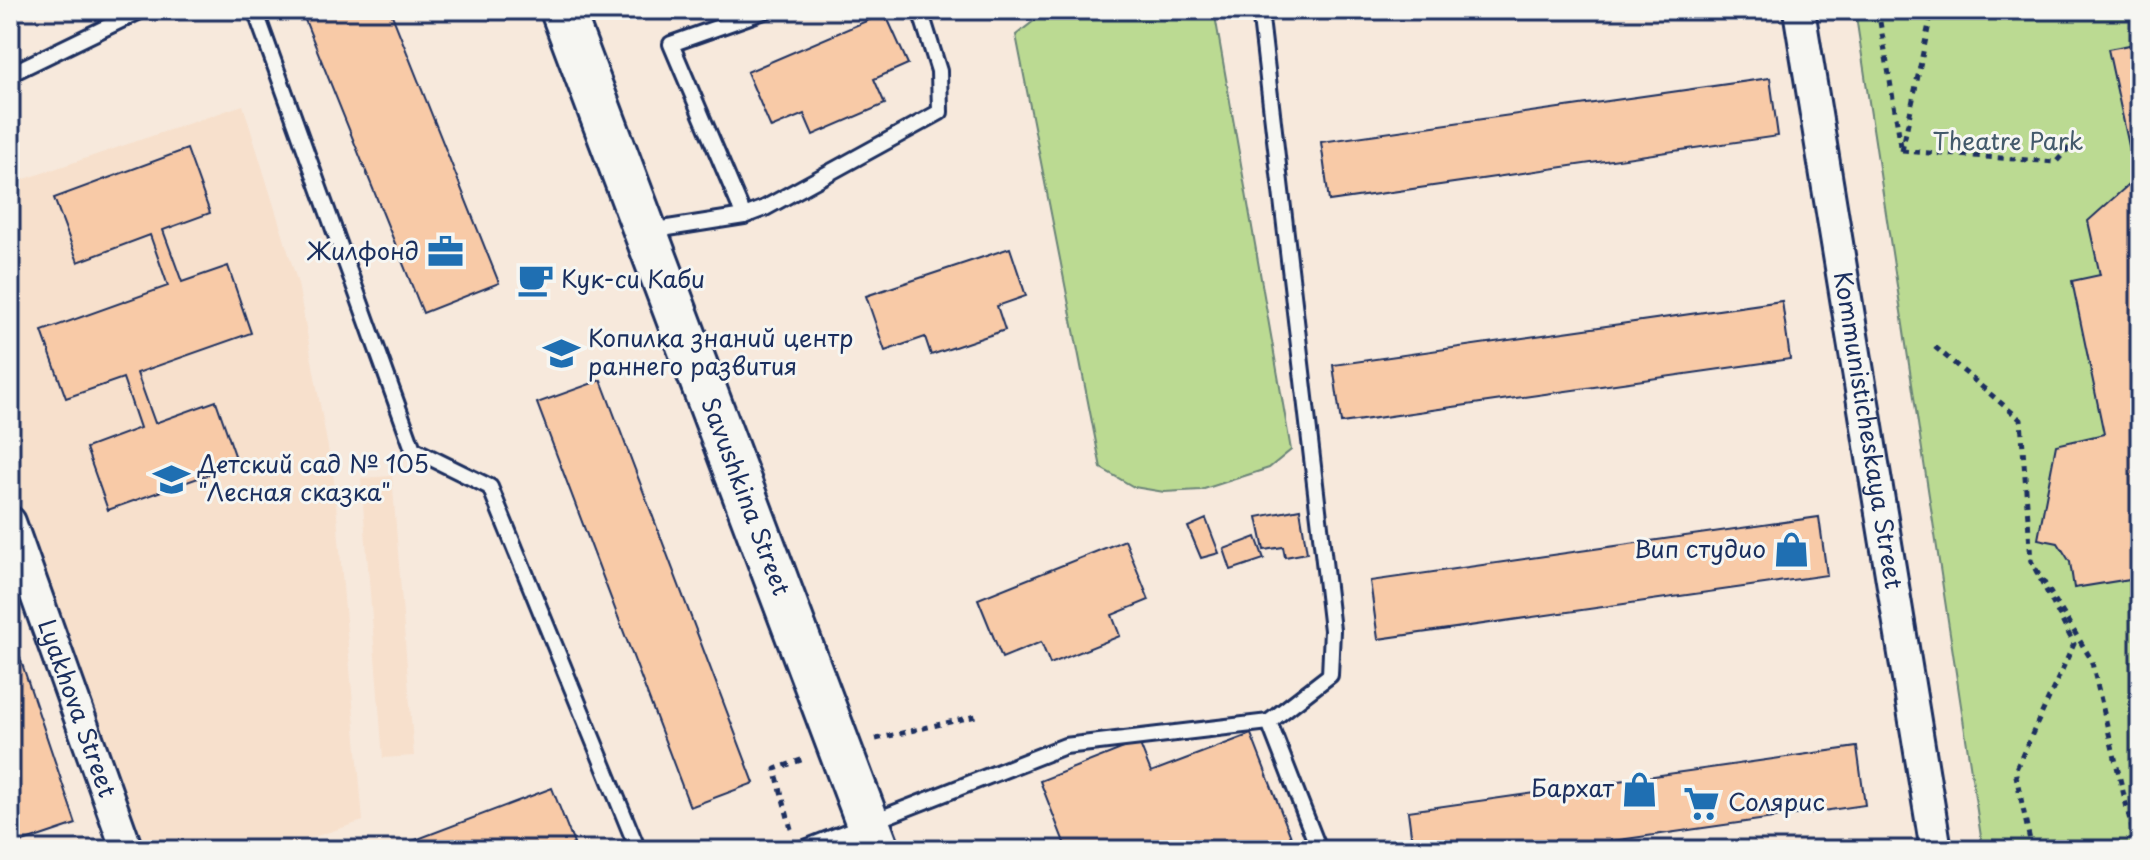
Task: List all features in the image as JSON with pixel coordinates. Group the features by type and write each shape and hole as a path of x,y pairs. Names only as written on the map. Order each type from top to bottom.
{"main road":[{"name":"Savushkina Street","path":"562,10 873,838"}],"street":[{"name":"Kommunisticheskaya Street","path":"1799,10 1936,850"},
{"name":"Lyakhova Street","path":"10,522 127,850"}],"lane":[{"path":"10,74 142,10"},
{"path":"255,10 413,449 490,487 638,850"},
{"path":"744,216 671,44 767,10"},
{"path":"644,231 744,216 765,208 940,112 939,71 920,10"},
{"path":"800,850 873,838 1065,746 1269,722 1330,675 1332,630 1260,10"},
{"path":"1269,722 1319,850"}],"path":[{"path":"1878,10 1902,151"},
{"path":"1902,151 1932,10"},
{"path":"1902,151 2056,162 2075,141"},
{"path":"1935,347 2021,420 2031,561 2074,644 2015,771 2032,850"},
{"path":"2031,561 2091,659 2135,841 2127,850"}],"shaded area":[{"name":"Детский сад № 105 \"Лесная сказка\"","path":"243,105 298,284 334,481 363,821 274,850 143,850 10,476 10,184"},
{"path":"392,476 414,756 383,758 361,478"}],"green space":[{"path":"1061,10 1214,10 1291,450 1269,468 1201,490 1164,492 1134,487 1101,468 1016,35 1044,13"},
{"name":"Theatre Park","path":"1855,10 2140,10 2140,850 1983,850"}],"building":[{"path":"301,10 390,10 499,283 423,313"},
{"path":"1280,10 1320,10 1280,16"},
{"path":"885,13 908,64 874,79 885,104 813,135 804,114 771,128 747,72"},
{"path":"2140,43 2140,640 2130,579 2074,588 2070,562 2058,543 2038,539 2056,445 2104,434 2072,281 2100,275 2088,221 2136,178 2108,49"},
{"path":"1770,78 1778,136 1329,201 1321,142"},
{"path":"187,149 210,213 163,230 182,282 228,266 251,333 137,373 155,423 216,401 238,464 108,510 86,448 140,428 123,378 66,398 42,331 168,286 150,235 78,262 54,198"},
{"path":"1010,248 1026,296 997,306 1005,330 931,355 925,337 885,351 866,296"},
{"path":"1782,301 1790,359 1341,423 1333,365"},
{"path":"601,380 754,783 690,807 537,403"},
{"path":"1300,509 1307,553 1285,557 1283,547 1264,550 1257,517"},
{"path":"1819,517 1827,575 1378,639 1370,581"},
{"path":"1206,519 1219,553 1201,558 1188,527"},
{"path":"1256,537 1264,559 1231,570 1224,549"},
{"path":"1125,540 1149,600 1112,615 1120,636 1050,664 1041,642 1002,658 978,599"},
{"path":"10,628 76,824 17,844 10,824"},
{"path":"1251,734 1296,850 1067,850 1040,781 1139,742 1151,772"},
{"path":"1857,747 1865,805 1549,850 1413,850 1408,811"},
{"path":"552,788 574,844 558,850 389,850"}],"place":[{"name":"Жилфонд","path":"445,252"},
{"name":"Кук-си Каби","path":"535,280"},
{"name":"Копилка знаний центр раннего развития","path":"562,353"},
{"name":"Детский сад № 105 \"Лесная сказка\"","path":"172,479"},
{"name":"Вип студио","path":"1792,550"},
{"name":"Бархат","path":"1640,789"},
{"name":"Солярис","path":"1702,803"}]}
